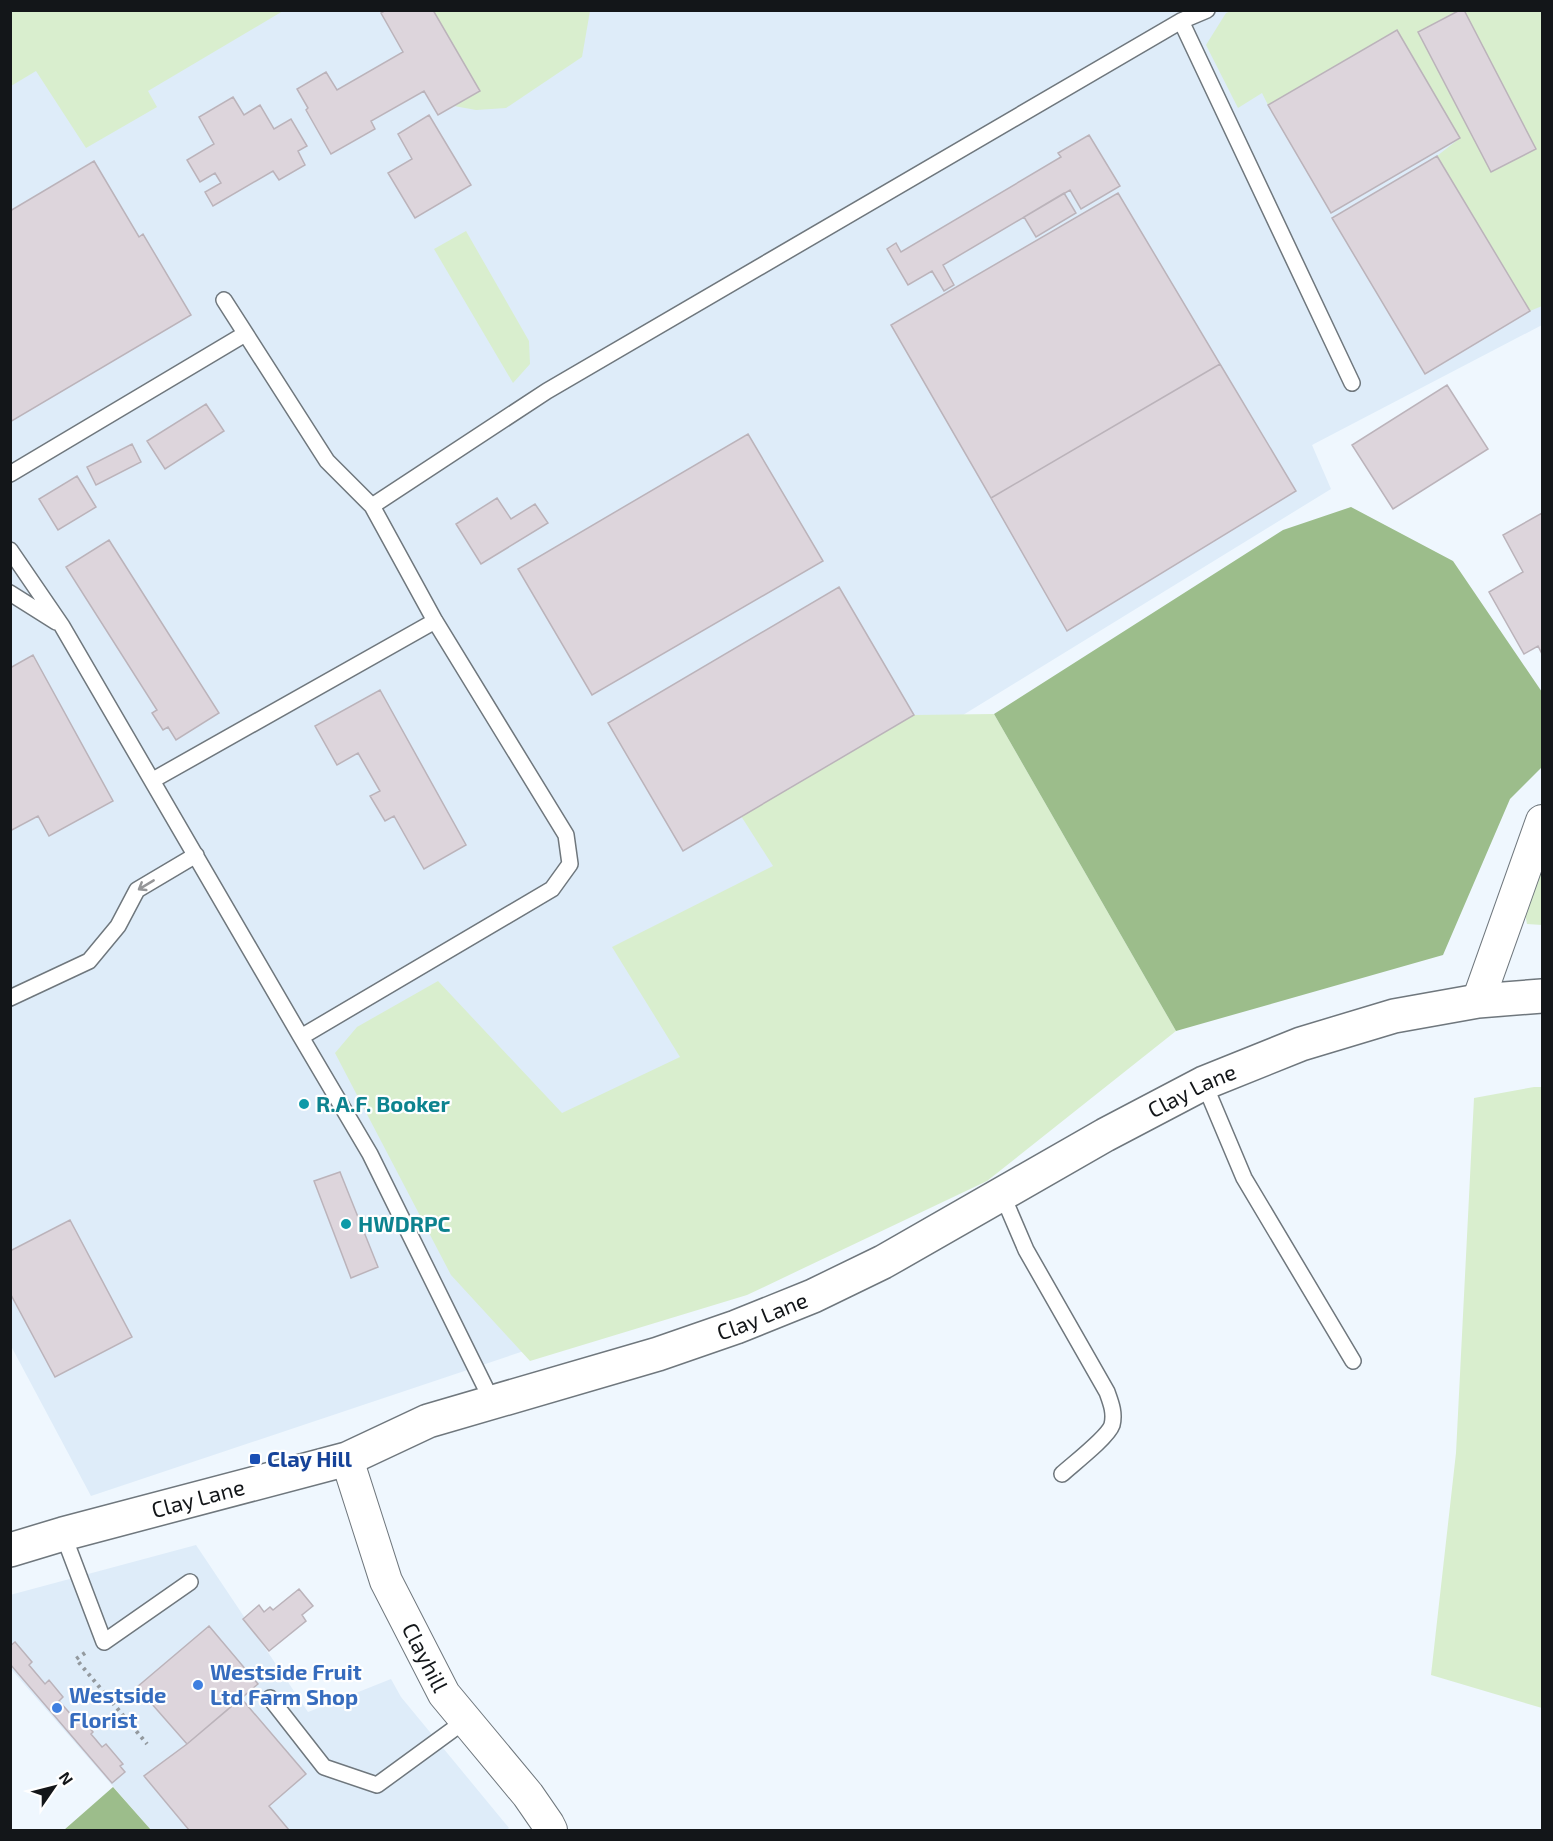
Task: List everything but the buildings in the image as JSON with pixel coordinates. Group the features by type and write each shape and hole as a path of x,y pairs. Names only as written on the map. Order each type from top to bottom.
{"street":[{"path":"1478,1001 1542,821"},
{"name":"Clay Lane","path":"10,1550 346,1459 428,1421 658,1354 736,1327 813,1296 883,1262 1105,1135 1204,1083 1312,1040 1394,1016 1478,1001 1542,996"},
{"name":"Clayhill","path":"346,1459 386,1581 444,1694 528,1795 546,1828"}],"lane":[{"path":"372,506 547,391 1181,21 1207,10"},
{"path":"1181,21 1352,383"},
{"path":"224,300 327,461 372,506 435,621 566,836 570,864 552,889 302,1037"},
{"path":"10,474 245,334"},
{"path":"10,550 62,626 370,1154 493,1403"},
{"path":"10,593 62,626"},
{"path":"153,780 435,621"},
{"path":"10,998 88,961 118,926 137,890 196,855"},
{"path":"1204,1083 1244,1178 1353,1361"},
{"path":"1002,1194 1026,1250 1107,1392 1112,1406 1111,1428 1062,1474"},
{"path":"63,1534 104,1642 189,1582"},
{"path":"270,1698 324,1767 377,1785 466,1720"}],"path":[{"path":"104,1642 76,1659 147,1744"}],"shaded area":[{"path":"11,11 1542,11 1542,325 1312,445 1331,489 963,715 524,1351 91,1496 11,1346"},
{"path":"196,1545 308,1712 391,1679 401,1697 509,1828 506,1830 151,1830 11,1669 10,1595"}],"green space":[{"path":"11,10 283,11 148,91 157,107 86,148 36,71 11,86"},
{"path":"433,11 590,11 582,57 506,108 476,110 454,106 480,91"},
{"path":"1231,11 1542,11 1542,306 1530,311 1437,156 1460,138 1397,30 1268,105 1262,93 1238,108 1206,45 1226,13"},
{"path":"466,231 529,341 530,364 513,383 434,249"},
{"path":"1351,507 1453,561 1542,692 1542,767 1510,799 1443,955 1176,1031 994,714 1283,530"},
{"path":"994,714 1176,1031 987,1181 747,1295 530,1361 451,1275 335,1053 357,1027 438,981 562,1113 680,1057 612,947 773,866 741,816 914,715"},
{"path":"1542,830 1542,925 1527,924 1515,863"},
{"path":"1542,1087 1542,1708 1431,1675 1456,1453 1474,1098"},
{"path":"113,1787 151,1830 64,1830"}],"place":[{"name":"R.A.F. Booker","path":"304,1104"},
{"name":"HWDRPC","path":"346,1224"},
{"name":"Clay Hill","path":"255,1459"},
{"name":"Westside Fruit Ltd Farm Shop","path":"198,1685"},
{"name":"Westside Florist","path":"57,1708"}]}
